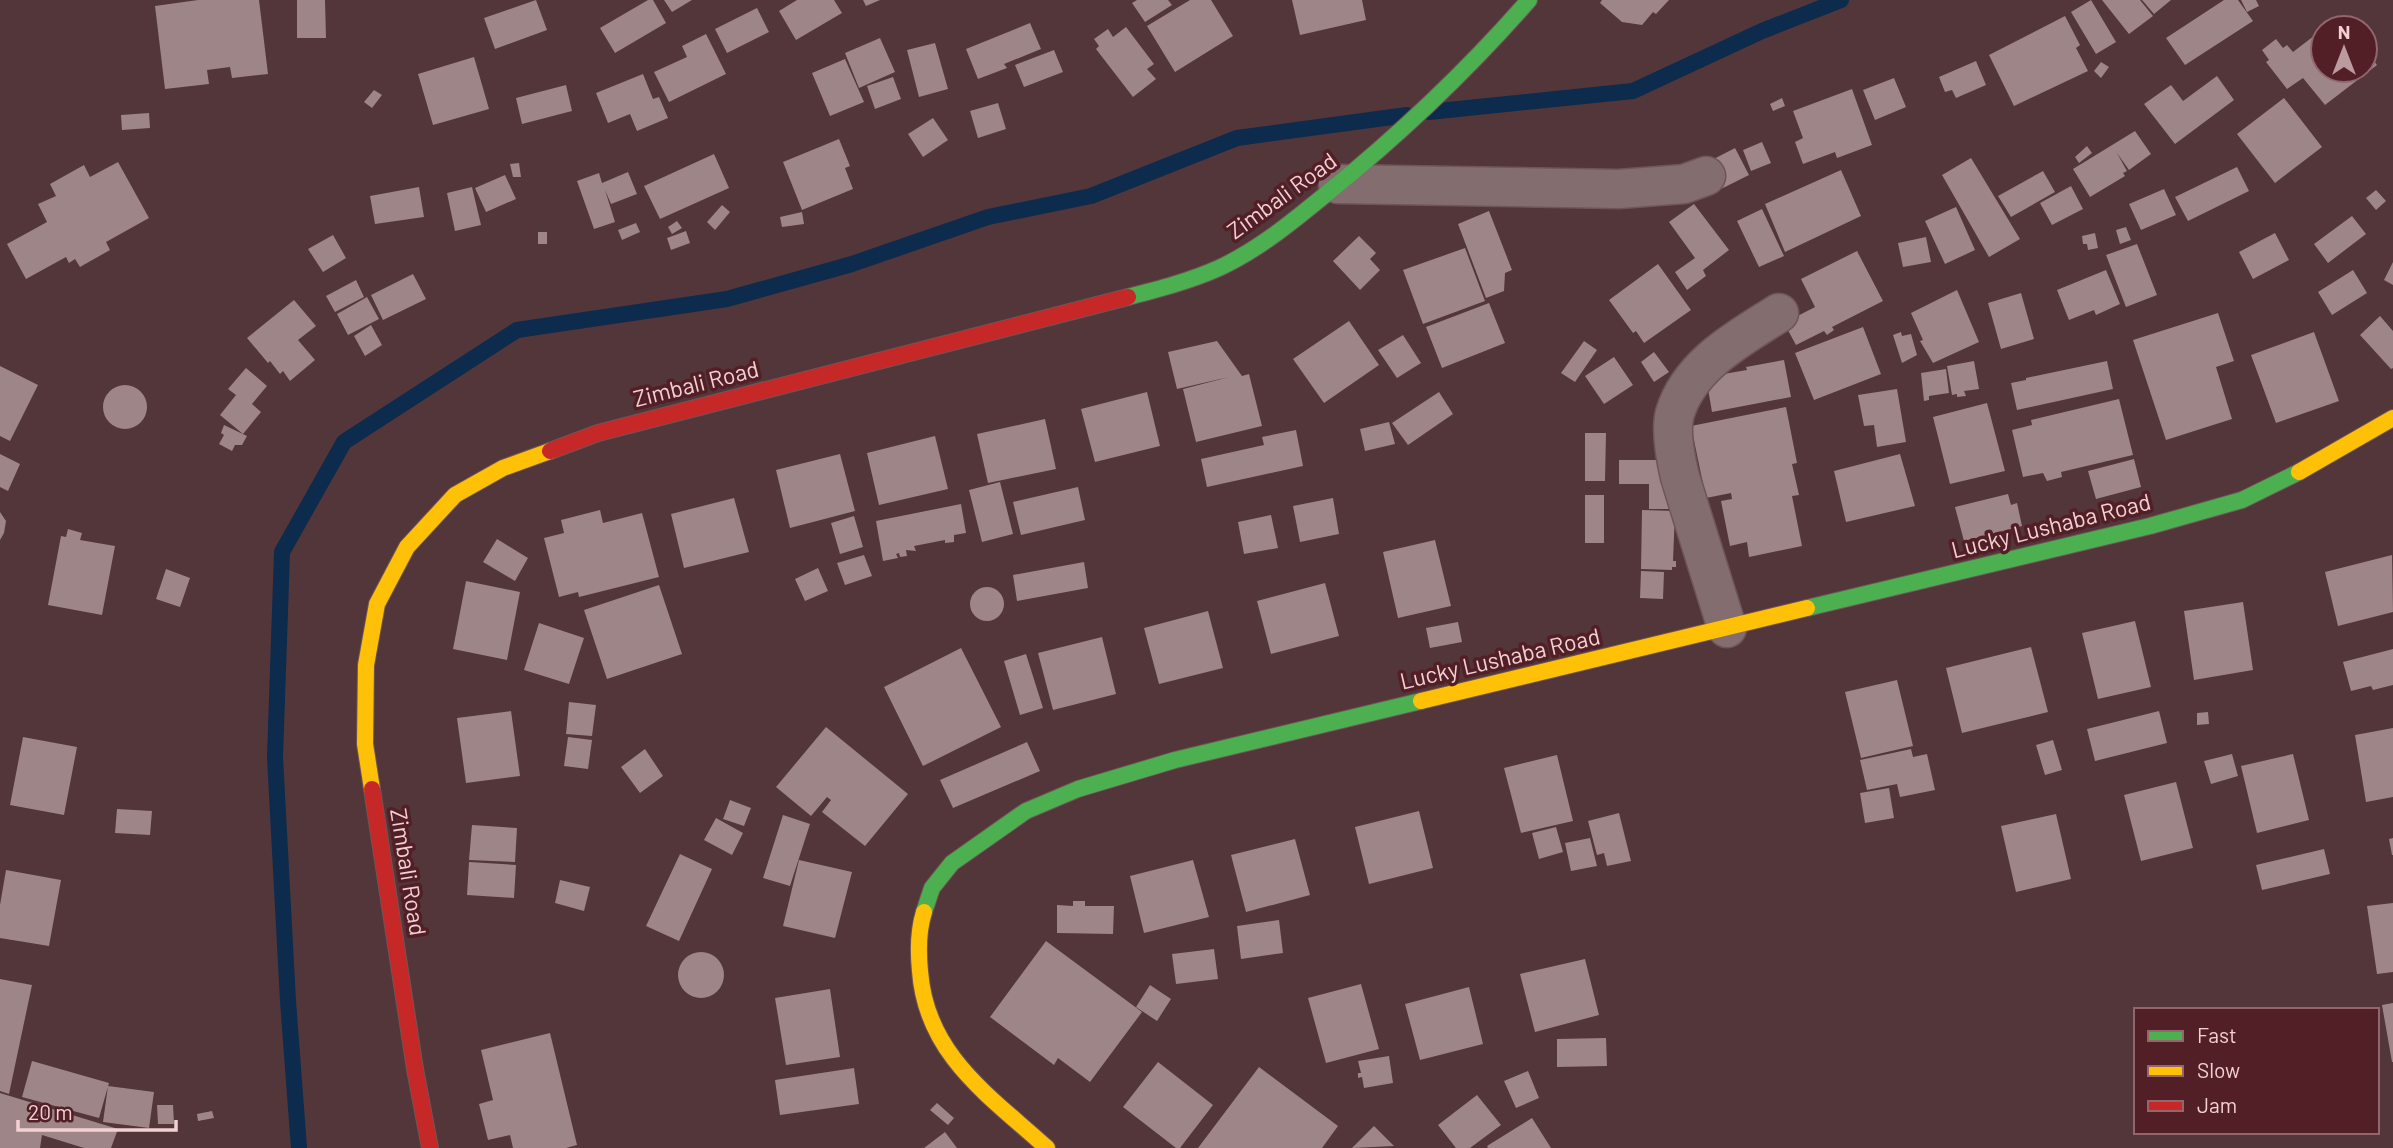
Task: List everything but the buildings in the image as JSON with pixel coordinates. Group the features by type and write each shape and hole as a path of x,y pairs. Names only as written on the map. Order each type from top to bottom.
{"street":[{"name":"Zimbali Road","path":"430,1148 415,1069 365,744 366,665 377,604 401,558 407,547 455,495 503,468 598,433 1168,287 1221,267 1267,239 1367,161 1488,47 1529,0"},
{"path":"1338,184 1619,189 1684,184 1706,176"},
{"path":"1727,628 1680,477 1675,452 1675,414 1690,385 1719,351 1779,313"},
{"name":"Lucky Lushaba Road","path":"1048,1148 958,1067 932,1026 921,990 918,949 922,919 932,888 952,863 1026,811 1078,789 1163,764 2150,526 2242,500 2306,468 2393,418"}],"waterway":[{"path":"1429,112 1633,91 1762,31 1841,0"},
{"path":"299,1148 275,757 282,552 344,442 517,330 727,299 852,264 988,217 1091,196 1237,138 1407,115"}],"traffic: fast":[{"path":"1128,297 1186,281 1219,268 1274,235 1352,173 1405,126 1481,52 1529,0"},
{"path":"1807,608 2150,526 2242,500 2299,472"},
{"path":"924,912 932,888 952,863 1026,811 1078,789 1175,760 1421,701"}],"traffic: slow":[{"path":"2299,472 2393,418"},
{"path":"372,789 365,744 366,665 377,604 407,547 455,495 503,468 550,451"},
{"path":"1421,701 1807,608"},
{"path":"924,912 919,941 920,971 925,1001 934,1027 964,1072 1047,1148"}],"traffic: jam":[{"path":"550,451 598,433 1128,297"},
{"path":"372,789 415,1069 430,1148"}]}
